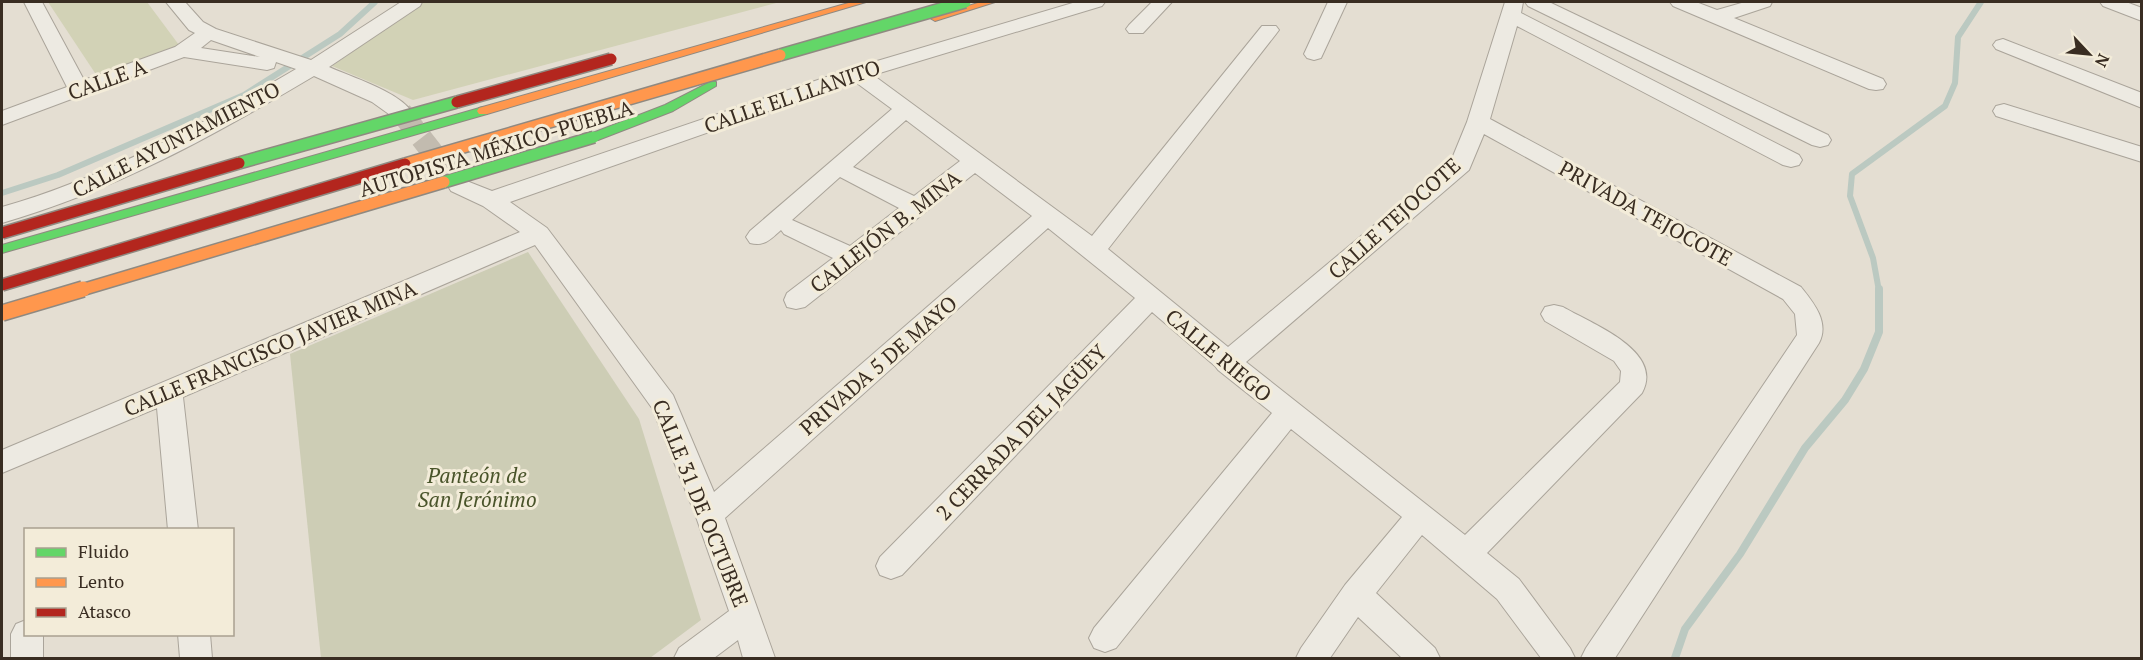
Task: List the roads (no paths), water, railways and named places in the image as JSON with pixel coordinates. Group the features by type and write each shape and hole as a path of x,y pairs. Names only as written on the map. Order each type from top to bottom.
{"highway":[{"name":"AUTOPISTA MÉXICO-PUEBLA","path":"2,249 861,2"},
{"path":"2,285 313,191 965,2"},
{"name":"AUTOPISTA MÉXICO-PUEBLA","path":"2,296 990,2"},
{"path":"316,176 904,5"},
{"path":"2,233 217,169 617,58"},
{"path":"2,313 594,137 669,108 712,84"}],"street":[{"path":"33,2 79,90"},
{"path":"175,2 196,26 208,33 298,62 379,98 401,112"},
{"name":"CALLE AYUNTAMIENTO","path":"2,214 43,204 155,155 242,109 298,62 413,2"},
{"name":"CALLE EL LLANITO","path":"492,200 857,73 1095,2"},
{"path":"1136,29 1162,2"},
{"path":"1314,54 1336,2"},
{"path":"1535,2 1820,140"},
{"path":"1680,2 1876,84"},
{"path":"1716,17 1763,2"},
{"path":"2110,2 2142,15"},
{"path":"1512,8 1791,160"},
{"name":"CALLE TEJOCOTE","path":"1227,363 1461,165 1478,122 1512,8"},
{"path":"1094,250 1269,30"},
{"name":"CALLE A","path":"2,118 182,51 208,33"},
{"path":"2003,45 2142,101"},
{"path":"182,51 265,64 298,62"},
{"name":"CALLE RIEGO","path":"857,73 1094,250 1227,363 1398,497 1508,589 1559,658"},
{"path":"758,237 905,109"},
{"path":"2004,111 2142,155"},
{"name":"PRIVADA TEJOCOTE","path":"1478,122 1792,293 1807,312 1810,336 1596,658"},
{"name":"CALLEJÓN B. MINA","path":"796,300 974,162"},
{"path":"849,173 916,207"},
{"name":"CALLE 31 DE OCTUBRE","path":"459,186 492,200 539,234 664,403 709,514 759,658"},
{"name":"PRIVADA 5 DE MAYO","path":"709,514 1047,216"},
{"path":"792,228 852,257"},
{"name":"CALLE FRANCISCO JAVIER MINA","path":"2,462 539,234"},
{"name":"2 CERRADA DEL JAGÜEY","path":"891,566 1150,298"},
{"path":"1466,554 1633,386 1634,369 1623,354 1554,314"},
{"path":"169,392 183,528"},
{"path":"1105,638 1289,412"},
{"path":"1312,658 1356,595 1420,516"},
{"path":"1356,595 1424,658"},
{"path":"690,658 746,616"},
{"path":"27,636 27,658"},
{"path":"194,636 196,658"}],"waterway":[{"path":"2,193 58,175 244,95 340,34 375,2"},
{"path":"1879,291 1873,258 1850,196 1852,174 1945,106 1955,83 1958,37 1981,2"},
{"path":"1675,658 1685,629 1740,554 1805,448 1845,400 1864,369 1879,332 1879,291"}],"tunnel":[{"path":"401,112 447,171"}],"park label":[{"name":"Panteón de San Jerónimo","path":"477,487"}]}
